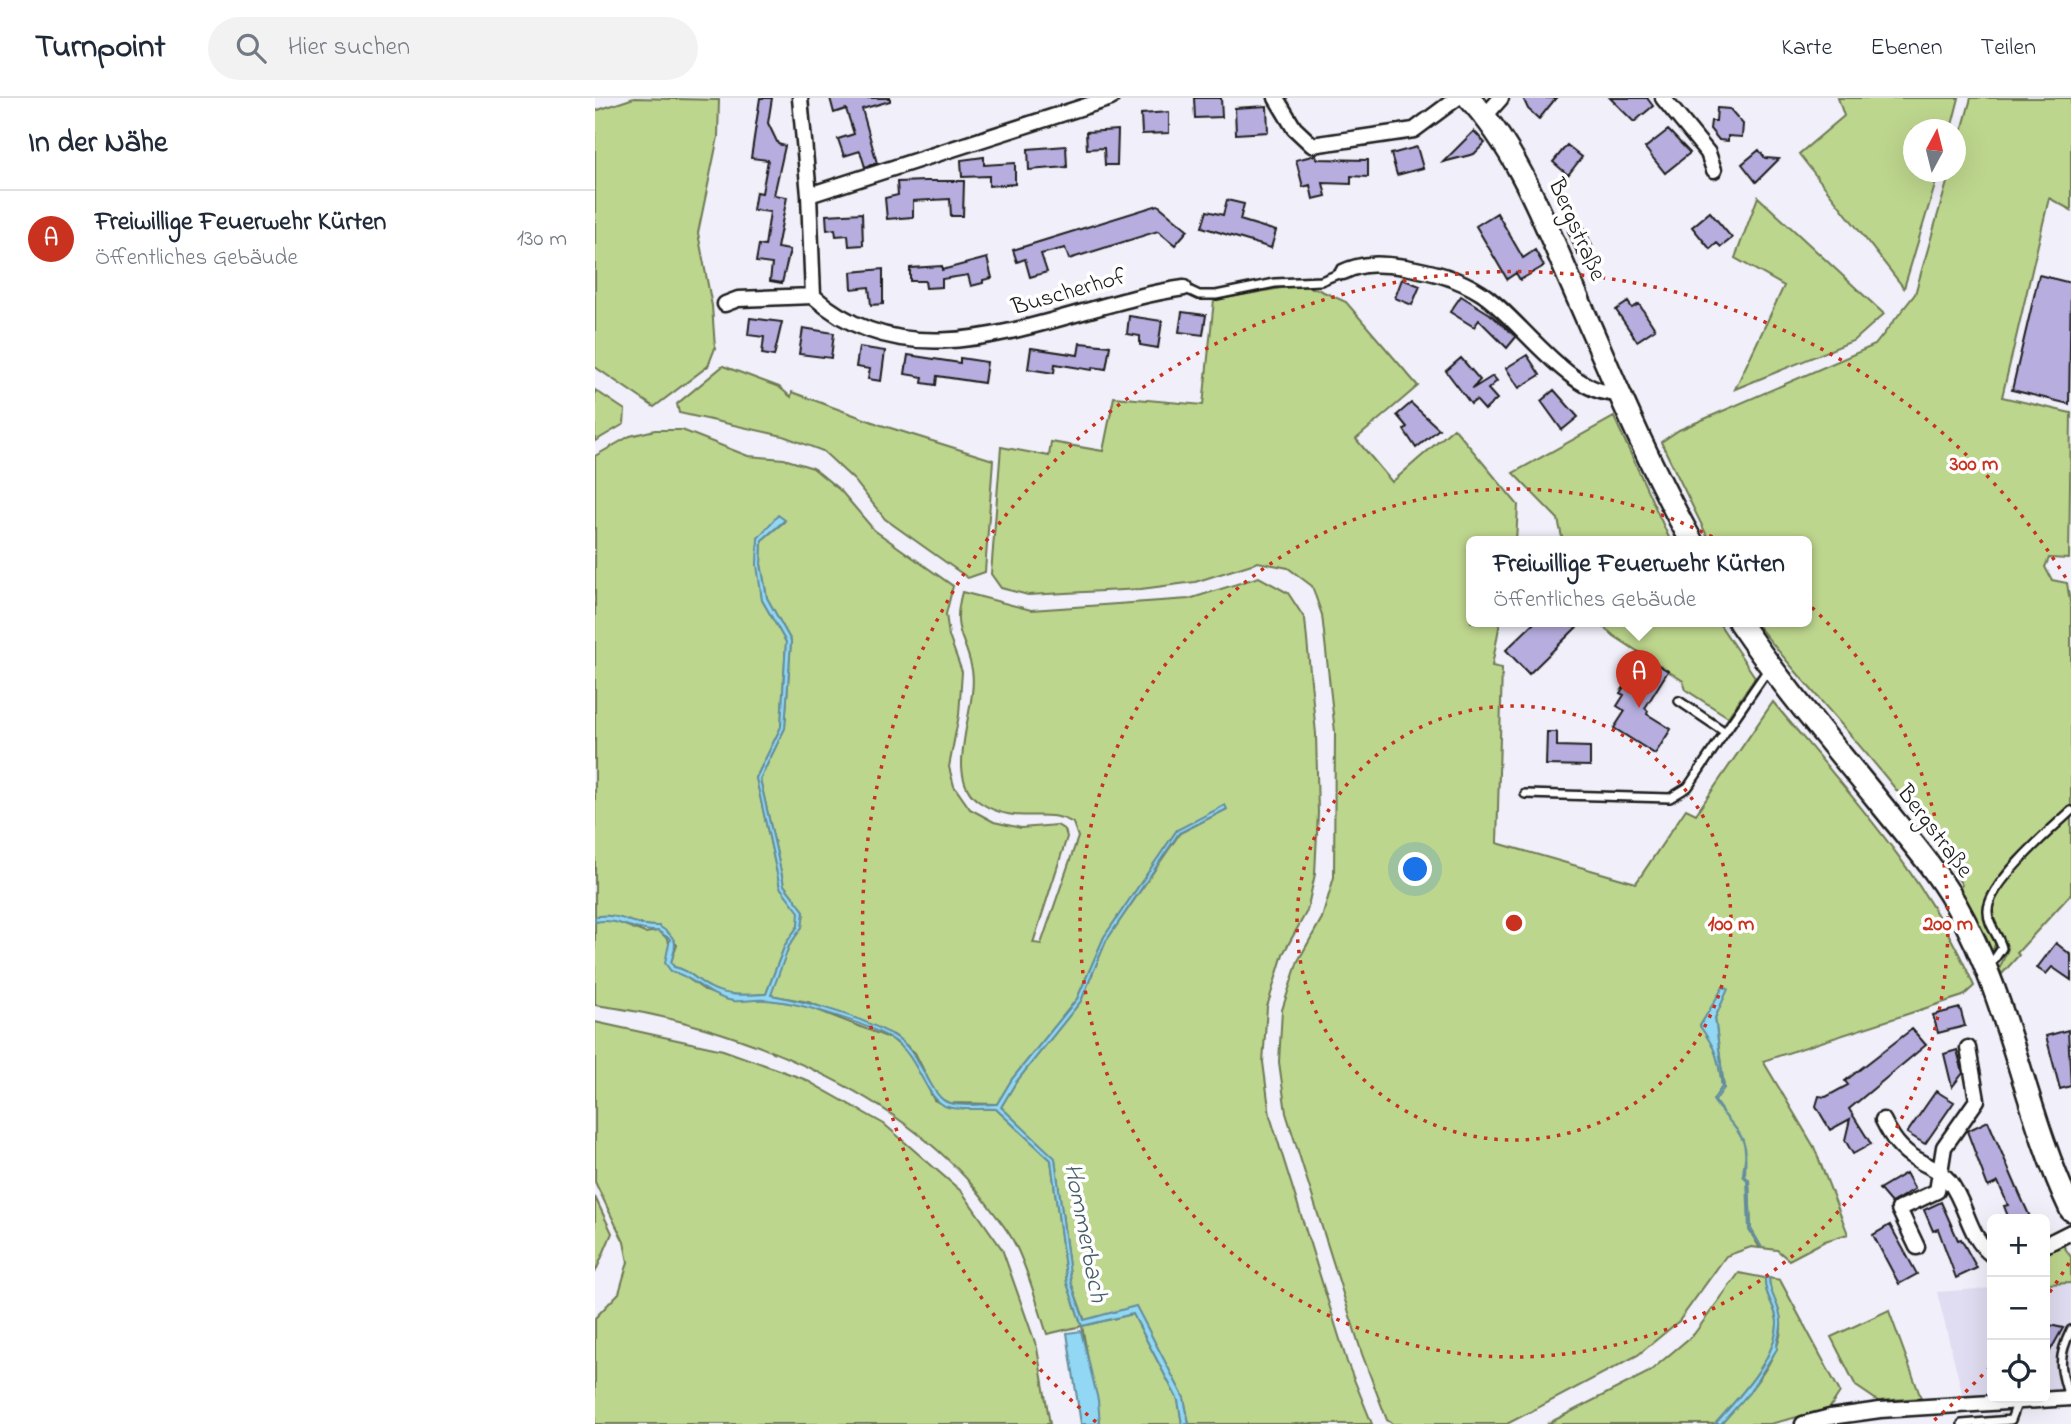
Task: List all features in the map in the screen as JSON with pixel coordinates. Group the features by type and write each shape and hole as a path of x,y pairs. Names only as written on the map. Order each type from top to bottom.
{"main road":[{"name":"Bergstraße","path":"1469,98 1513,156 1536,201 1621,393 1689,536"},
{"name":"Bergstraße","path":"1742,627 1769,667 1925,858 1955,903 1987,970 2048,1154 2071,1210"}],"street":[{"path":"725,304 737,299 813,296 809,195 800,98"},
{"path":"809,195 1111,98"},
{"path":"1276,98 1294,128 1312,145 1414,130 1457,98"},
{"path":"1485,116 1501,98"},
{"path":"1663,98 1708,153 1714,170"},
{"path":"1343,272 1355,266 1389,265 1461,280 1484,294 1560,368 1603,393 1621,393"},
{"name":"Buscherhof","path":"813,296 832,313 854,325 900,336 962,339 1010,333 1156,291 1184,288"},
{"path":"1917,1247 1899,1209 1937,1191 1944,1147 1977,1100 1968,1048"},
{"path":"1883,1120 1894,1143 1917,1160 1940,1171 1951,1184 1979,1244 1987,1251"},
{"path":"2050,1242 2071,1232"},
{"path":"2050,1399 2070,1398"},
{"path":"1803,1424 1850,1414 1987,1403"}],"lane":[{"name":"Buscherhof","path":"1184,288 1199,295 1216,295 1275,283 1321,281 1343,272"},
{"path":"1525,794 1670,798 1688,787 1769,667"},
{"path":"1679,701 1725,732"},
{"path":"1987,970 2002,948 1989,922 1990,899 2041,839 2071,811"},
{"path":"2070,1398 2060,1369 2062,1349 2071,1331"},
{"path":"1962,1424 2011,1420 2017,1403"}],"shaded area":[{"path":"2071,1283 2071,1392 2050,1390 2050,1284"},
{"path":"1987,1288 1987,1394 1963,1396 1937,1292"}],"green space":[{"path":"634,98 719,100 718,137 698,233 712,306 715,348 708,366 654,407 595,367 595,111"},
{"path":"1838,98 1959,98 1954,119 1903,119 1903,182 1936,182 1904,288 1799,154 1844,116"},
{"path":"1971,98 2071,98 2071,210 2049,198 2002,397 2071,413 2069,559 2049,558 2045,567 2052,580 2067,583 2071,608 2071,806 2019,855 1987,899 1985,919 1996,941 1992,953 1958,890 1962,885 1916,816 1864,750 1759,627 1812,627 1812,536 1707,536 1661,442 1679,430 1875,345 1915,294 1947,182 1966,182 1965,119"},
{"path":"1758,197 1884,314 1855,340 1735,389 1784,286 1735,258"},
{"path":"1298,285 1317,289 1346,302 1418,386 1356,439 1392,482 1454,428 1518,505 1516,536 1466,536 1466,627 1499,627 1492,666 1502,668 1497,843 1636,883 1686,809 1696,814 1773,702 1910,872 1955,946 1974,986 1963,996 1763,1061 1814,1147 1848,1234 1825,1241 1789,1260 1777,1250 1762,1248 1751,1229 1749,1180 1749,1230 1760,1248 1751,1247 1726,1256 1679,1321 1638,1355 1507,1424 1393,1424 1387,1420 1362,1354 1286,1113 1279,1062 1282,1010 1298,961 1322,918 1334,877 1335,732 1322,615 1312,586 1288,568 1258,562 1195,582 1141,589 1028,595 1001,588 991,574 1001,447 1049,456 1051,442 1103,451 1114,397 1203,405 1214,300","holes":["1724,987 1727,989 1715,1018 1724,1088 1713,1100 1722,1087 1720,1069 1713,1047 1700,1026"]},
{"path":"723,366 779,387 791,397 792,392 881,425 993,460 985,572 968,578 885,519 854,480 823,451 783,436 679,413 677,404"},
{"path":"595,390 625,410 624,424 595,441"},
{"path":"1614,417 1668,536 1562,536 1558,519 1513,473"},
{"path":"655,430 682,430 748,456 784,459 813,468 841,491 874,530 953,586 946,614 949,636 962,672 959,715 949,767 954,786 970,809 994,822 1021,828 1057,825 1065,830 1067,837 1033,943 1041,944 1078,837 1073,823 1062,818 1007,814 981,803 969,792 963,777 962,760 973,686 972,670 958,625 962,592 1031,610 1189,599 1259,577 1288,593 1305,619 1316,734 1318,813 1315,874 1307,911 1283,954 1267,1007 1263,1062 1270,1116 1347,1362 1372,1424 1189,1424 1184,1398 1136,1307 1085,1321 1071,1282 1055,1159 1001,1107 1016,1082 1081,1001 1106,941 1180,833 1227,809 1177,830 1104,937 1077,999 1012,1079 997,1104 949,1103 937,1097 915,1053 894,1035 808,1002 770,995 789,946 802,927 804,911 784,885 760,779 785,728 791,641 767,598 761,564 762,540 785,521 758,538 762,600 786,642 781,727 756,778 780,887 800,912 798,926 785,945 766,994 737,995 716,990 684,970 674,967 671,962 677,945 659,926 643,925 611,916 595,917 595,456 630,436"},
{"path":"1604,627 1721,627 1755,677 1728,717 1686,690 1683,681"},
{"path":"2071,817 2071,894 2017,953 2019,955 2002,974 1999,969 2008,949 1992,918 1993,903 2023,862"},
{"path":"609,919 645,933 658,931 669,944 666,963 706,991 733,1001 766,999 807,1006 892,1039 912,1056 934,1100 948,1107 996,1109 1051,1160 1067,1283 1082,1326 1047,1334 1020,1255 1010,1235 991,1209 956,1168 914,1131 866,1098 814,1070 759,1046 648,1014 595,1005 595,922"},
{"path":"595,1022 723,1050 804,1079 884,1124 962,1192 1002,1249 1037,1348 1050,1424 595,1424 595,1318 619,1293 628,1262 624,1242 595,1182"},
{"path":"595,1197 612,1233 595,1273"},
{"path":"2063,1245 2071,1257 2071,1283 2050,1284 2050,1250"},
{"path":"1739,1273 1765,1278 1777,1318 1775,1337 1763,1364 1715,1424 1547,1424 1649,1372 1694,1334"},
{"path":"1769,1278 1780,1280 1840,1392 1829,1409 1770,1424 1721,1424 1763,1374 1778,1344 1780,1315 1770,1289"},
{"path":"1889,1310 1921,1398 1878,1401 1856,1386 1831,1337"},
{"path":"1133,1314 1178,1400 1182,1424 1100,1424 1082,1326"}],"water":[{"path":"778,515 785,520 762,540 761,564 767,598 791,641 785,728 760,779 784,885 804,911 802,927 789,946 771,995 833,1010 893,1035 911,1051 936,1092 949,1103 997,1104 1012,1079 1077,999 1104,937 1177,830 1225,805 1227,809 1179,833 1106,941 1081,1001 1016,1082 1001,1107 1055,1158 1071,1282 1084,1320 1136,1306 1184,1398 1189,1424 1182,1424 1178,1400 1133,1314 1082,1326 1067,1283 1051,1160 996,1109 959,1109 940,1103 901,1046 865,1026 794,1004 724,999 671,971 665,963 670,939 658,931 611,922 595,922 595,917 611,916 643,925 659,926 673,937 675,950 671,962 674,967 684,970 716,990 744,995 766,994 785,945 798,926 799,912 780,887 756,778 781,727 786,642 762,600 757,565 758,538"},
{"path":"1723,987 1728,989 1715,1018 1724,1088 1715,1101 1744,1143 1713,1100 1722,1087 1719,1068 1716,1054 1700,1026"},
{"path":"1745,1157 1745,1176 1749,1180 1751,1229 1762,1248 1749,1230 1747,1180 1743,1176"},
{"path":"1765,1278 1769,1278 1780,1316 1777,1349 1749,1393 1721,1424 1715,1424 1763,1364 1775,1337 1777,1318"},
{"path":"1081,1331 1098,1400 1100,1424 1081,1424 1067,1333"}],"building":[{"path":"760,98 772,98 768,123 778,144 785,146 774,195 787,197 777,248 790,250 782,283 770,281 772,264 756,262 759,245 765,246 770,212 753,210 756,192 762,193 768,160 751,158"},
{"path":"830,98 890,98 890,101 862,109 877,163 865,167 860,151 844,156 838,139 854,134 846,109 834,113"},
{"path":"1194,98 1221,98 1222,117 1195,118"},
{"path":"1523,98 1556,98 1539,119 1528,109"},
{"path":"1610,98 1647,98 1653,106 1634,122"},
{"path":"1267,106 1268,132 1236,134 1235,108"},
{"path":"1717,108 1730,109 1743,124 1742,137 1728,136 1728,141 1719,140 1710,129 1711,121 1716,121"},
{"path":"1169,112 1169,133 1142,134 1141,114"},
{"path":"1118,130 1117,165 1105,165 1104,148 1087,149 1086,132"},
{"path":"1668,130 1690,153 1665,173 1645,148"},
{"path":"1474,131 1485,143 1474,154 1443,162"},
{"path":"1567,145 1582,157 1568,175 1553,162"},
{"path":"1066,146 1067,167 1029,170 1028,149"},
{"path":"1417,147 1423,168 1397,175 1391,154"},
{"path":"1759,150 1765,158 1779,159 1756,182 1742,164"},
{"path":"1316,155 1317,159 1368,160 1368,177 1351,176 1351,184 1323,183 1326,196 1313,199 1310,185 1303,187 1296,160"},
{"path":"984,157 984,165 1015,163 1015,184 989,186 989,176 962,177 961,160"},
{"path":"964,181 963,216 951,216 950,199 913,201 913,217 887,219 885,198 898,195 897,182"},
{"path":"1227,200 1244,204 1240,220 1276,231 1271,248 1202,227 1207,211 1223,215"},
{"path":"1158,205 1188,230 1175,245 1158,231 1069,259 1065,248 1041,254 1047,272 1030,277 1025,259 1017,262 1013,250"},
{"path":"1710,212 1732,238 1721,247 1717,243 1710,249 1692,227"},
{"path":"862,213 863,245 849,246 848,235 836,236 835,229 827,230 826,215"},
{"path":"1497,213 1523,258 1535,250 1544,266 1520,280 1516,273 1507,279 1476,226"},
{"path":"1583,225 1593,248 1578,255 1568,231"},
{"path":"987,258 992,278 983,280 983,283 971,286 968,275 942,279 942,287 926,288 925,281 910,281 910,268 942,266 942,270"},
{"path":"883,269 883,304 871,305 869,287 852,289 851,272"},
{"path":"2039,275 2071,283 2069,404 2012,390"},
{"path":"1402,279 1420,286 1412,305 1395,298"},
{"path":"1461,296 1490,314 1516,337 1507,348 1479,320 1474,327 1450,312"},
{"path":"1628,302 1632,308 1639,304 1655,329 1637,341 1616,310"},
{"path":"1182,312 1206,315 1203,335 1179,332"},
{"path":"1129,316 1162,321 1158,348 1140,345 1140,336 1127,334"},
{"path":"750,318 782,322 774,356 762,354 764,337 748,335"},
{"path":"803,328 834,333 831,358 799,354"},
{"path":"1080,343 1110,346 1106,369 1093,367 1092,370 1055,364 1054,373 1028,369 1031,348 1078,355"},
{"path":"859,347 885,351 881,381 868,379 870,369 856,367"},
{"path":"908,355 960,363 960,358 987,362 984,383 937,376 936,385 922,383 923,377 905,374"},
{"path":"1527,355 1540,375 1519,388 1506,368"},
{"path":"1461,358 1480,380 1472,389 1493,376 1497,381 1488,389 1497,399 1485,410 1476,400 1471,404 1446,371"},
{"path":"1554,390 1578,417 1562,430 1541,401"},
{"path":"1411,403 1439,429 1416,448 1404,430 1407,427 1397,415"},
{"path":"1530,627 1577,627 1529,674 1506,650"},
{"path":"1638,652 1668,671 1645,708 1647,714 1671,729 1655,754 1614,728 1625,711 1617,706 1624,695 1620,693 1638,666 1632,662"},
{"path":"1547,732 1557,732 1557,746 1590,747 1590,766 1546,765"},
{"path":"2056,943 2071,955 2071,980 2052,967 2046,974 2037,968"},
{"path":"1960,1008 1965,1026 1938,1033 1933,1015"},
{"path":"1912,1029 1926,1045 1849,1109 1871,1144 1853,1154 1845,1140 1850,1119 1830,1130 1816,1106 1819,1096 1826,1097 1848,1085 1845,1081"},
{"path":"2068,1030 2071,1086 2060,1089 2046,1036"},
{"path":"1957,1050 1963,1073 1952,1087 1944,1054"},
{"path":"1936,1091 1954,1102 1925,1144 1907,1133"},
{"path":"1988,1121 2029,1214 2007,1214 2004,1206 2008,1205 1998,1182 1988,1187 1967,1131"},
{"path":"1906,1173 1915,1189 1891,1203 1879,1189"},
{"path":"1941,1202 1958,1240 1961,1239 1977,1268 1956,1278 1938,1229 1933,1231 1924,1210"},
{"path":"1890,1225 1917,1274 1899,1284 1873,1235"},
{"path":"2050,1325 2063,1328 2050,1351"}],"place":[{"name":"Freiwillige Feuerwehr Kürten","path":"1639,708"}],"water label":[{"name":"Hommerbach","path":"1084,1233"}]}
